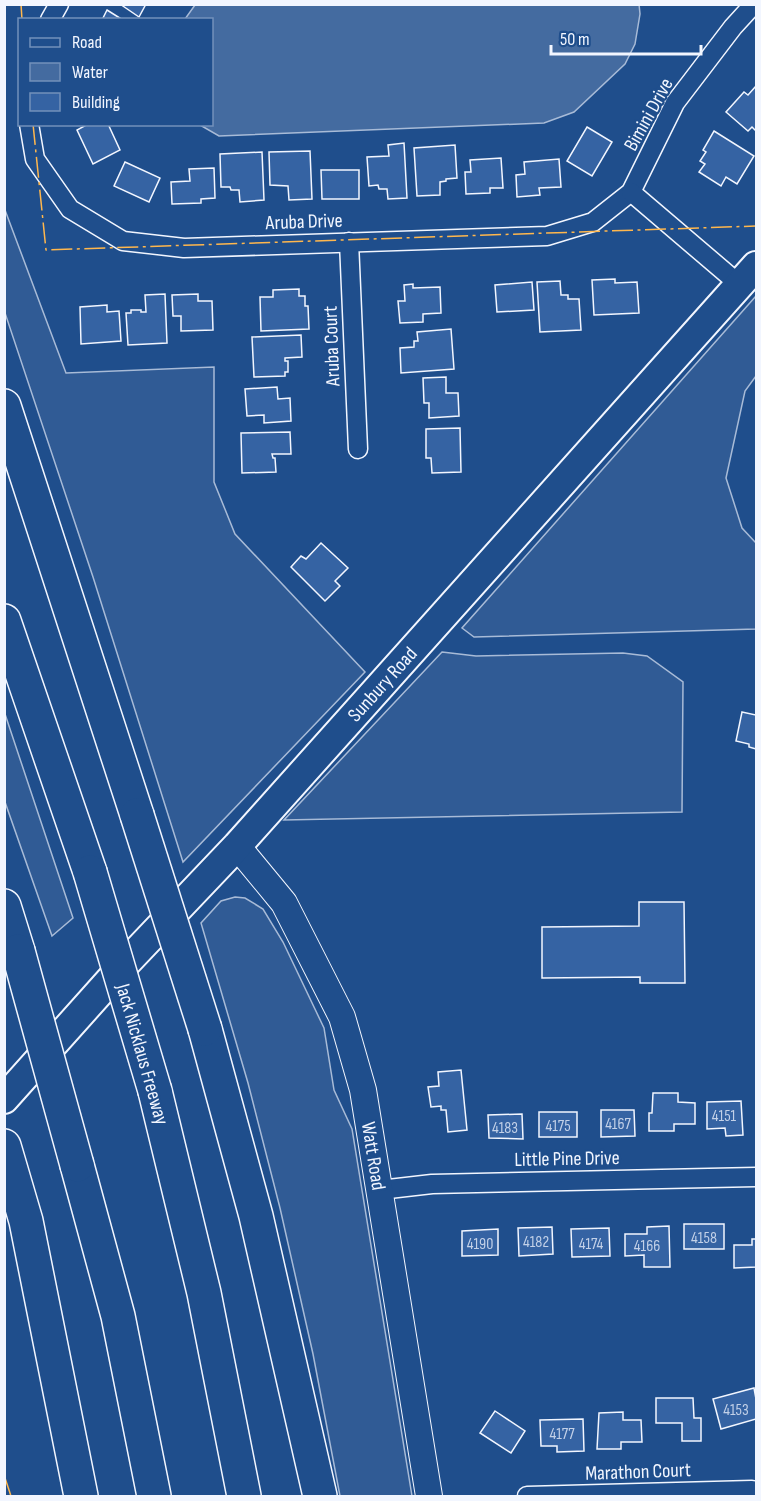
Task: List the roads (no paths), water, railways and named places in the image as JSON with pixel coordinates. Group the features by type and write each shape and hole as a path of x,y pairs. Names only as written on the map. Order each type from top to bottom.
{"highway":[{"path":"4,406 205,1029 256,1216 320,1497"},
{"name":"Jack Nicklaus Freeway","path":"4,621 90,872 154,1091 204,1293 244,1497"},
{"path":"4,906 118,1316 153,1497"},
{"path":"4,1146 26,1221 81,1497"}],"main road":[{"name":"Sunbury Road","path":"4,1099 122,967 237,846 748,276"}],"street":[{"path":"51,18 59,4"},
{"name":"Bimini Drive","path":"631,192 675,103 733,27 754,4"},
{"name":"Aruba Drive","path":"29,126 35,159 70,209 123,241 184,248 547,236 593,222 631,192"},
{"path":"631,192 748,276"},
{"name":"Aruba Court","path":"349,242 358,449"},
{"name":"Watt Road","path":"237,846 284,903 342,1017 363,1090 429,1497"},
{"name":"Little Pine Drive","path":"380,1190 432,1184 756,1177"},
{"name":"Marathon Court","path":"527,1497 752,1490"}],"water":[{"path":"639,4 640,14 635,44 625,64 574,112 544,123 219,136 202,126 213,126 213,18 186,18 195,5"}]}
